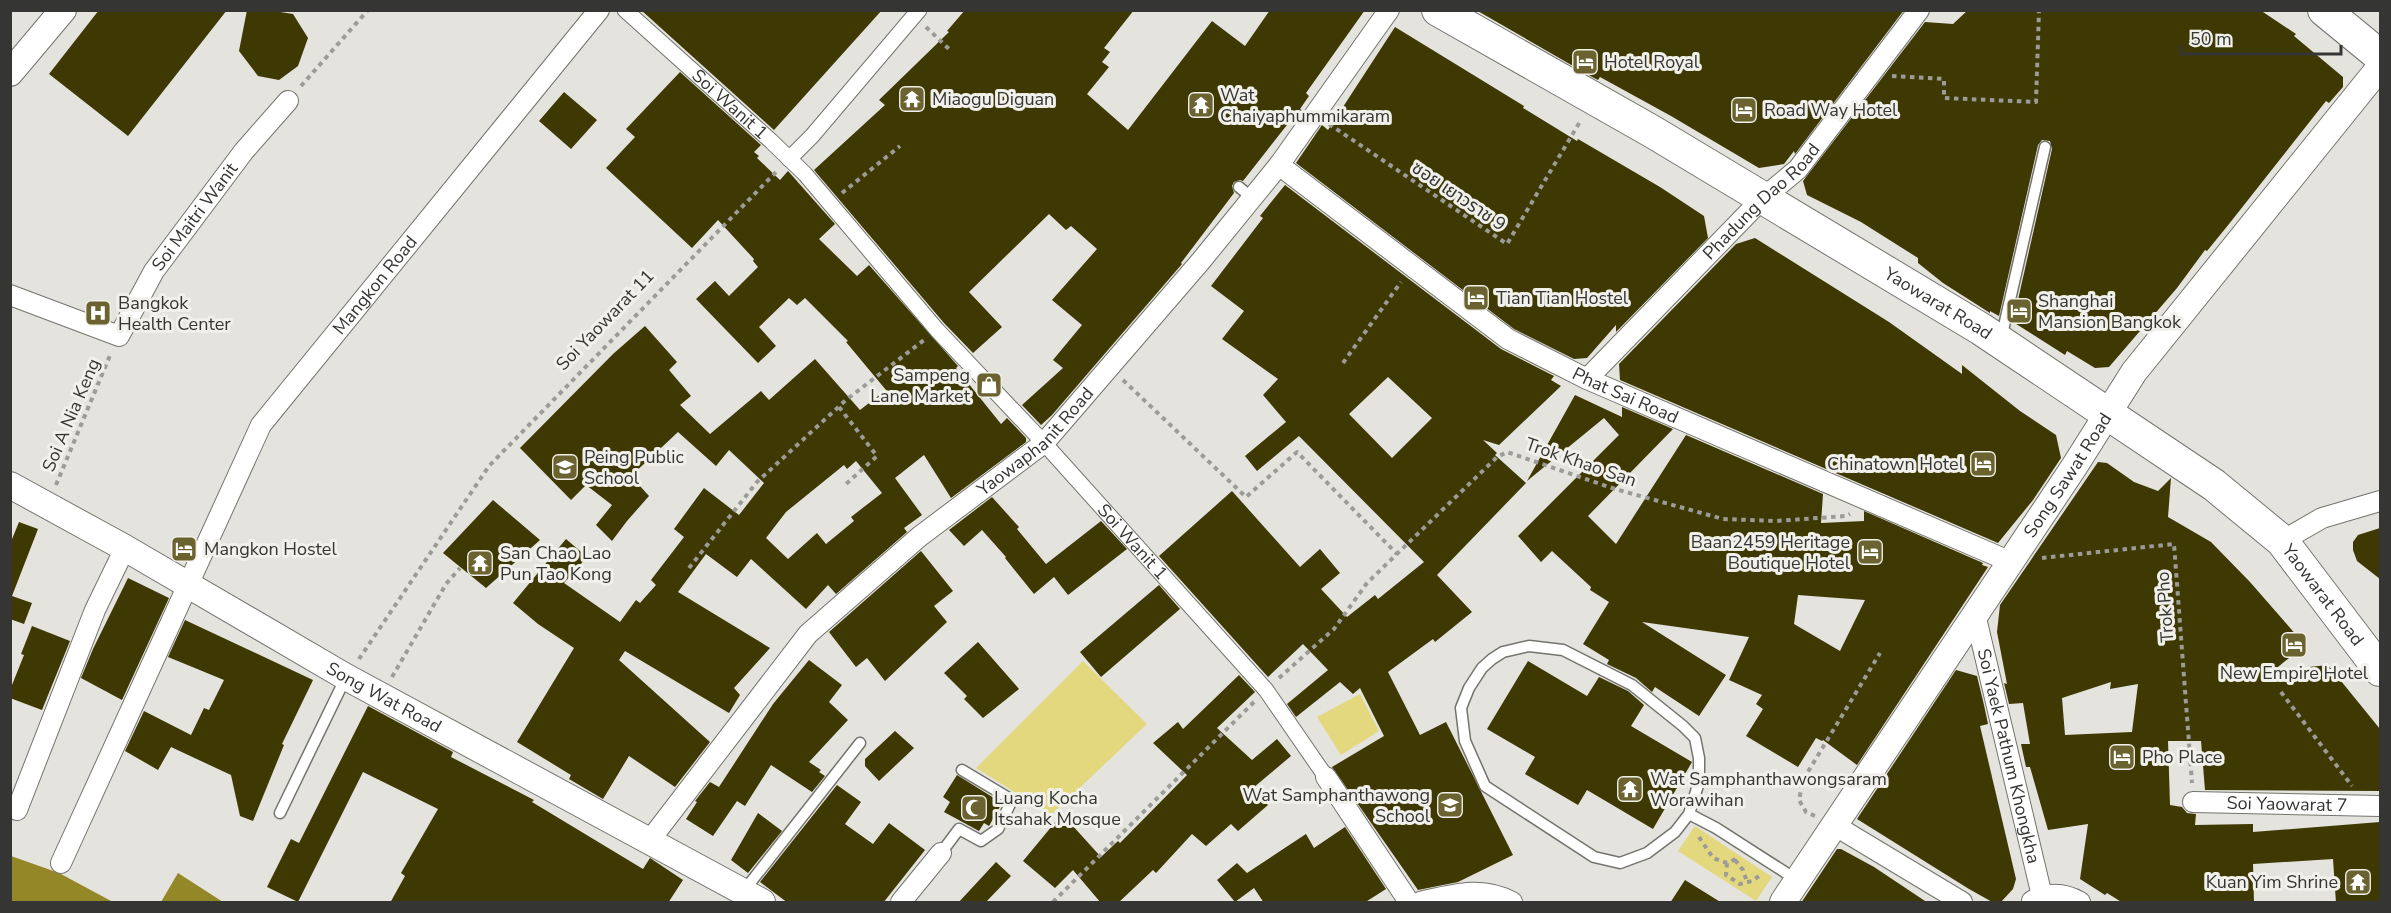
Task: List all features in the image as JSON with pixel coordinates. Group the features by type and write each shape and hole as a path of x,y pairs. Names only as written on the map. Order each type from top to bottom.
{"main road":[{"path":"2324,10 2380,56"},
{"name":"Yaowarat Road","path":"1442,12 1594,99 2000,342 2214,485 2282,541 2380,670"}],"street":[{"path":"10,73 63,10"},
{"name":"Mangkon Road","path":"62,863 261,424 598,10"},
{"name":"Soi Wanit 1","path":"625,10 789,159 830,203 937,330 1044,443 1266,690 1326,777 1406,901"},
{"name":"Yaowaphanit Road","path":"650,840 808,634 920,537 1044,443 1110,369 1245,193 1280,165 1389,10"},
{"name":"Phadung Dao Road","path":"1587,379 1762,199 1798,169 1919,10"},
{"path":"789,159 812,136 914,12"},
{"name":"Song Sawat Road","path":"1783,903 2109,414 2134,372 2380,68"},
{"name":"Soi Maitri Wanit","path":"119,336 154,271 244,151 288,101"},
{"name":"Phat Sai Road","path":"1280,165 1508,339 1587,379 2011,562"},
{"path":"10,295 119,336"},
{"name":"Song Wat Road","path":"10,485 125,548 382,697 752,897"},
{"path":"2282,541 2322,518 2380,501"},
{"path":"17,810 95,610 125,548"},
{"name":"Soi Yaek Pathum Khongkha","path":"1975,614 2036,899"},
{"name":"Soi Yaowarat 7","path":"2193,802 2374,805"},
{"path":"1834,825 1930,895 1962,903"},
{"path":"901,903 941,854"},
{"path":"1406,901 1462,892 1497,894 1512,903"},
{"path":"2036,899 2069,896 2080,903"}],"lane":[{"path":"2000,342 2045,147"},
{"path":"1529,646 1563,650 1632,685 1695,738 1699,758 1699,782 1689,814 1675,832 1647,854 1620,863 1594,857 1485,786 1465,741 1461,708 1469,688 1482,668 1492,659 1503,652 1529,646"},
{"path":"280,813 346,677"},
{"path":"752,897 860,743"},
{"path":"941,854 958,829 981,841 998,829 1012,800 962,770"},
{"path":"1689,814 1716,828 1797,880"}],"path":[{"path":"288,101 368,10"},
{"path":"1870,74 1944,79 1944,98 2036,102 2039,10"},
{"path":"914,12 950,50"},
{"name":"ซอย เยาวราช 9","path":"1315,115 1506,244 1594,99"},
{"path":"830,203 900,146"},
{"name":"Soi Yaowarat 11","path":"346,677 489,466 789,159"},
{"path":"1343,363 1412,267"},
{"path":"689,568 757,482 838,407 937,330"},
{"name":"Soi A Nia Keng","path":"48,505 119,336"},
{"path":"1110,369 1246,497 1297,452 1397,554"},
{"path":"838,407 877,456 844,485"},
{"name":"Trok Khao San","path":"1053,903 1266,690 1334,629 1367,583 1497,457 1507,452 1615,489 1724,519 1776,521 1846,516 1872,502"},
{"name":"Trok Pho","path":"2040,558 2174,544 2193,802"},
{"path":"382,697 446,584 460,568"},
{"path":"1834,825 1806,812 1799,800 1803,780 1880,653"},
{"path":"2281,692 2374,805"},
{"path":"1735,859 1743,870 1747,882"},
{"path":"1727,863 1726,875 1740,884 1765,872 1771,863"}],"shaded area":[{"path":"1083,661 1147,724 1051,815 976,768"},
{"path":"1360,694 1379,731 1341,755 1317,717"},
{"path":"1695,826 1772,877 1756,901 1678,851"},
{"path":"11,856 59,873 113,902 11,902"},
{"path":"178,873 223,902 161,902"}],"building":[{"path":"99,10 227,10 128,136 49,74"},
{"path":"247,10 268,10 293,14 308,38 298,66 279,80 258,76 239,51"},
{"path":"641,10 882,10 774,130"},
{"path":"965,10 1134,10 1104,48 1110,52 1102,62 1109,67 1087,94 1128,130 1212,21 1245,46 1270,10 1365,10 1306,93 1309,96 1300,109 1303,111 1294,123 1294,116 1243,181 1234,182 1232,186 1234,193 1182,264 1041,425 1022,405 1063,368 1053,360 1082,325 1052,300 1097,249 1071,226 1066,230 1049,214 969,292 1002,327 973,353 944,323 814,170 885,105 879,100 949,32 947,31"},
{"path":"1476,10 1904,10 1795,154 1794,151 1784,164 1759,168 1671,116 1600,77 1598,80 1594,78"},
{"path":"1968,10 2260,10 2296,34 2294,36 2343,77 2343,87 2329,103 2326,101 2177,288 2109,367 2095,368 2067,351 2065,355 2013,322 2052,149 2050,141 2042,140 2038,145 1999,316 1990,311 1990,313 1943,283 1918,263 1918,258 1861,222 1807,195 1803,181 1925,22 1953,24"},
{"path":"1395,27 1524,106 1523,108 1660,187 1704,216 1708,238 1616,332 1616,325 1587,358 1574,359 1514,329 1296,163 1322,125 1328,130"},
{"path":"680,72 761,145 754,152 759,156 757,158 780,180 788,171 835,224 819,239 857,276 869,265 958,366 956,368 1001,424 1007,418 1026,438 1026,442 951,498 924,455 895,478 922,515 904,528 907,532 836,594 828,585 806,609 751,559 737,577 706,554 678,592 770,648 734,688 740,695 729,713 625,651 619,660 710,742 675,787 629,756 603,799 569,779 571,775 517,742 574,648 538,624 513,603 566,539 587,557 564,583 620,622 636,600 640,603 656,585 651,580 684,537 674,529 704,488 739,515 764,483 729,450 716,466 678,432 631,476 649,496 612,541 596,525 612,505 586,485 571,500 520,448 613,354 645,326 677,362 669,370 691,396 680,405 710,434 761,391 769,400 815,359 860,410 886,390 846,342 848,341 805,298 797,305 789,298 759,327 776,346 758,363 696,299 715,281 729,296 758,267 754,259 718,220 692,248 606,168 635,137 626,129","holes":["856,461 882,493 851,517 854,521 826,544 817,533 788,559 766,538 786,512 844,465 847,469"]},
{"path":"564,92 597,120 571,149 539,121"},
{"path":"1285,185 1501,349 1554,376 1551,380 1561,386 1499,445 1483,440 1497,453 1495,455 1526,483 1437,575 1472,612 1435,642 1433,639 1388,672 1420,735 1446,722 1513,855 1458,882 1418,890 1332,767 1384,736 1360,688 1353,694 1340,682 1296,717 1287,704 1328,670 1303,644 1268,677 1159,556 1232,491 1300,567 1320,549 1340,573 1321,589 1347,617 1375,595 1378,599 1424,562 1299,436 1257,471 1245,456 1286,422 1263,395 1278,379 1222,339 1244,311 1211,286 1263,218 1260,216","holes":["1388,377 1432,418 1392,458 1349,414"]},
{"path":"1755,238 1889,322 1962,374 1962,365 2020,411 2056,435 2061,458 2033,500 1998,543 1620,380 1619,364 1736,244"},
{"path":"1575,395 1622,417 1622,407 1673,429 1588,516 1616,544 1686,435 1823,494 1821,523 1864,521 1864,511 1988,567 1857,765 1823,740 1816,738 1798,767 1746,736 1763,709 1756,704 1762,695 1729,680 1749,637 1642,622 1726,675 1699,716 1655,687 1652,692 1636,678 1607,664 1609,660 1583,644 1609,602 1590,590 1591,587 1552,551 1541,562 1518,536 1619,435 1604,418 1527,481","holes":["1798,595 1865,600 1840,651 1794,624"]},
{"path":"2098,462 2107,463 2134,482 2158,491 2171,478 2168,517 2211,542 2250,582 2305,645 2273,671 2328,665 2380,729 2380,791 2205,790 2201,741 2168,741 2170,805 2182,807 2187,813 2196,814 2195,825 2253,824 2253,832 2380,822 2380,903 2336,903 2333,859 2253,864 2254,903 2123,903 2080,879 2088,824 2048,830 2030,767 2026,767 2021,744 2030,744 2023,703 2009,704 2004,683 2007,684 1997,632 2000,605","holes":["2111,682 2110,689 2138,684 2132,732 2065,735 2062,698"]},
{"path":"992,497 1019,527 1017,529 1046,564 1101,521 1127,549 1068,595 1054,577 1034,594 982,530 964,546 949,530"},
{"path":"493,500 540,540 486,588 443,553"},
{"path":"19,522 38,529 12,596 32,603 24,624 10,619 10,544"},
{"path":"2380,528 2380,579 2357,561 2353,542 2358,535"},
{"path":"921,551 953,591 934,606 947,622 885,681 867,658 856,667 829,632"},
{"path":"128,578 169,598 122,700 81,678"},
{"path":"1159,585 1180,609 1101,677 1080,652"},
{"path":"185,620 313,680 282,744 284,745 253,821 240,816 231,775 171,747 158,770 125,751 144,711 191,735 204,708 209,710 224,680 168,657"},
{"path":"32,626 70,641 42,710 10,698 10,690 24,655 21,654"},
{"path":"978,642 1019,689 983,718 964,699 967,696 944,673"},
{"path":"809,660 842,685 829,702 848,720 809,762 821,770 819,772 825,776 812,792 771,765 745,806 737,801 713,836 686,819 697,802 695,801 710,782 719,787 773,704"},
{"path":"1528,661 1587,696 1599,677 1628,691 1644,705 1631,726 1692,762 1653,829 1587,790 1578,805 1525,774 1535,757 1487,729"},
{"path":"1956,670 1977,676 1988,724 1980,726 2016,879 2013,889 2000,903 1994,903 1969,889 1857,819"},
{"path":"1239,675 1255,692 1217,728 1252,760 1277,739 1291,756 1253,788 1268,805 1238,831 1231,824 1206,846 1192,834 1156,873 1153,870 1118,903 1101,903 1073,870 1055,888 1023,861 1062,814 1101,857 1118,841 1120,843 1187,775 1153,743 1178,722 1183,729"},
{"path":"368,706 453,752 451,757 534,800 532,802 643,869 650,858 683,880 668,903 390,903 405,876 401,873 438,809 363,772 298,902 267,887 291,839 299,843"},
{"path":"895,731 914,748 879,781 865,766 865,759"},
{"name":"Luang Kocha Itsahak Mosque","path":"957,775 1002,803 989,826 984,823 979,831 944,812 950,802 943,797"},
{"path":"837,785 861,802 845,824 873,844 889,823 925,850 883,903 788,903 760,882"},
{"path":"758,813 782,831 748,873 731,860"},
{"path":"1345,827 1386,889 1364,903 1264,903 1254,888 1235,902 1217,880 1237,863 1247,873 1306,834 1314,848"},
{"path":"1837,849 1874,867 1928,903 1801,903"},
{"path":"996,862 1011,876 985,903 958,903"},
{"path":"1685,880 1722,903 1670,903"}],"place":[{"name":"Hotel Royal","path":"1585,62"},
{"name":"Miaogu Diguan","path":"912,99"},
{"name":"Wat Chaiyaphummikaram","path":"1201,105"},
{"name":"Road Way Hotel","path":"1744,110"},
{"name":"Tian Tian Hostel","path":"1476,298"},
{"name":"Shanghai Mansion Bangkok","path":"2019,311"},
{"name":"Bangkok Health Center","path":"98,313"},
{"name":"Sampeng Lane Market","path":"989,385"},
{"name":"Chinatown Hotel","path":"1983,464"},
{"name":"Peing Public School","path":"565,467"},
{"name":"Mangkon Hostel","path":"184,549"},
{"name":"Baan2459 Heritage Boutique Hotel","path":"1870,552"},
{"name":"San Chao Lao Pun Tao Kong","path":"480,563"},
{"name":"New Empire Hotel","path":"2294,645"},
{"name":"Pho Place","path":"2122,757"},
{"name":"Wat Samphanthawongsaram Worawihan","path":"1630,789"},
{"name":"Wat Samphanthawong School","path":"1450,805"},
{"name":"Luang Kocha Itsahak Mosque","path":"974,808"},
{"name":"Kuan Yim Shrine","path":"2358,882"}]}
